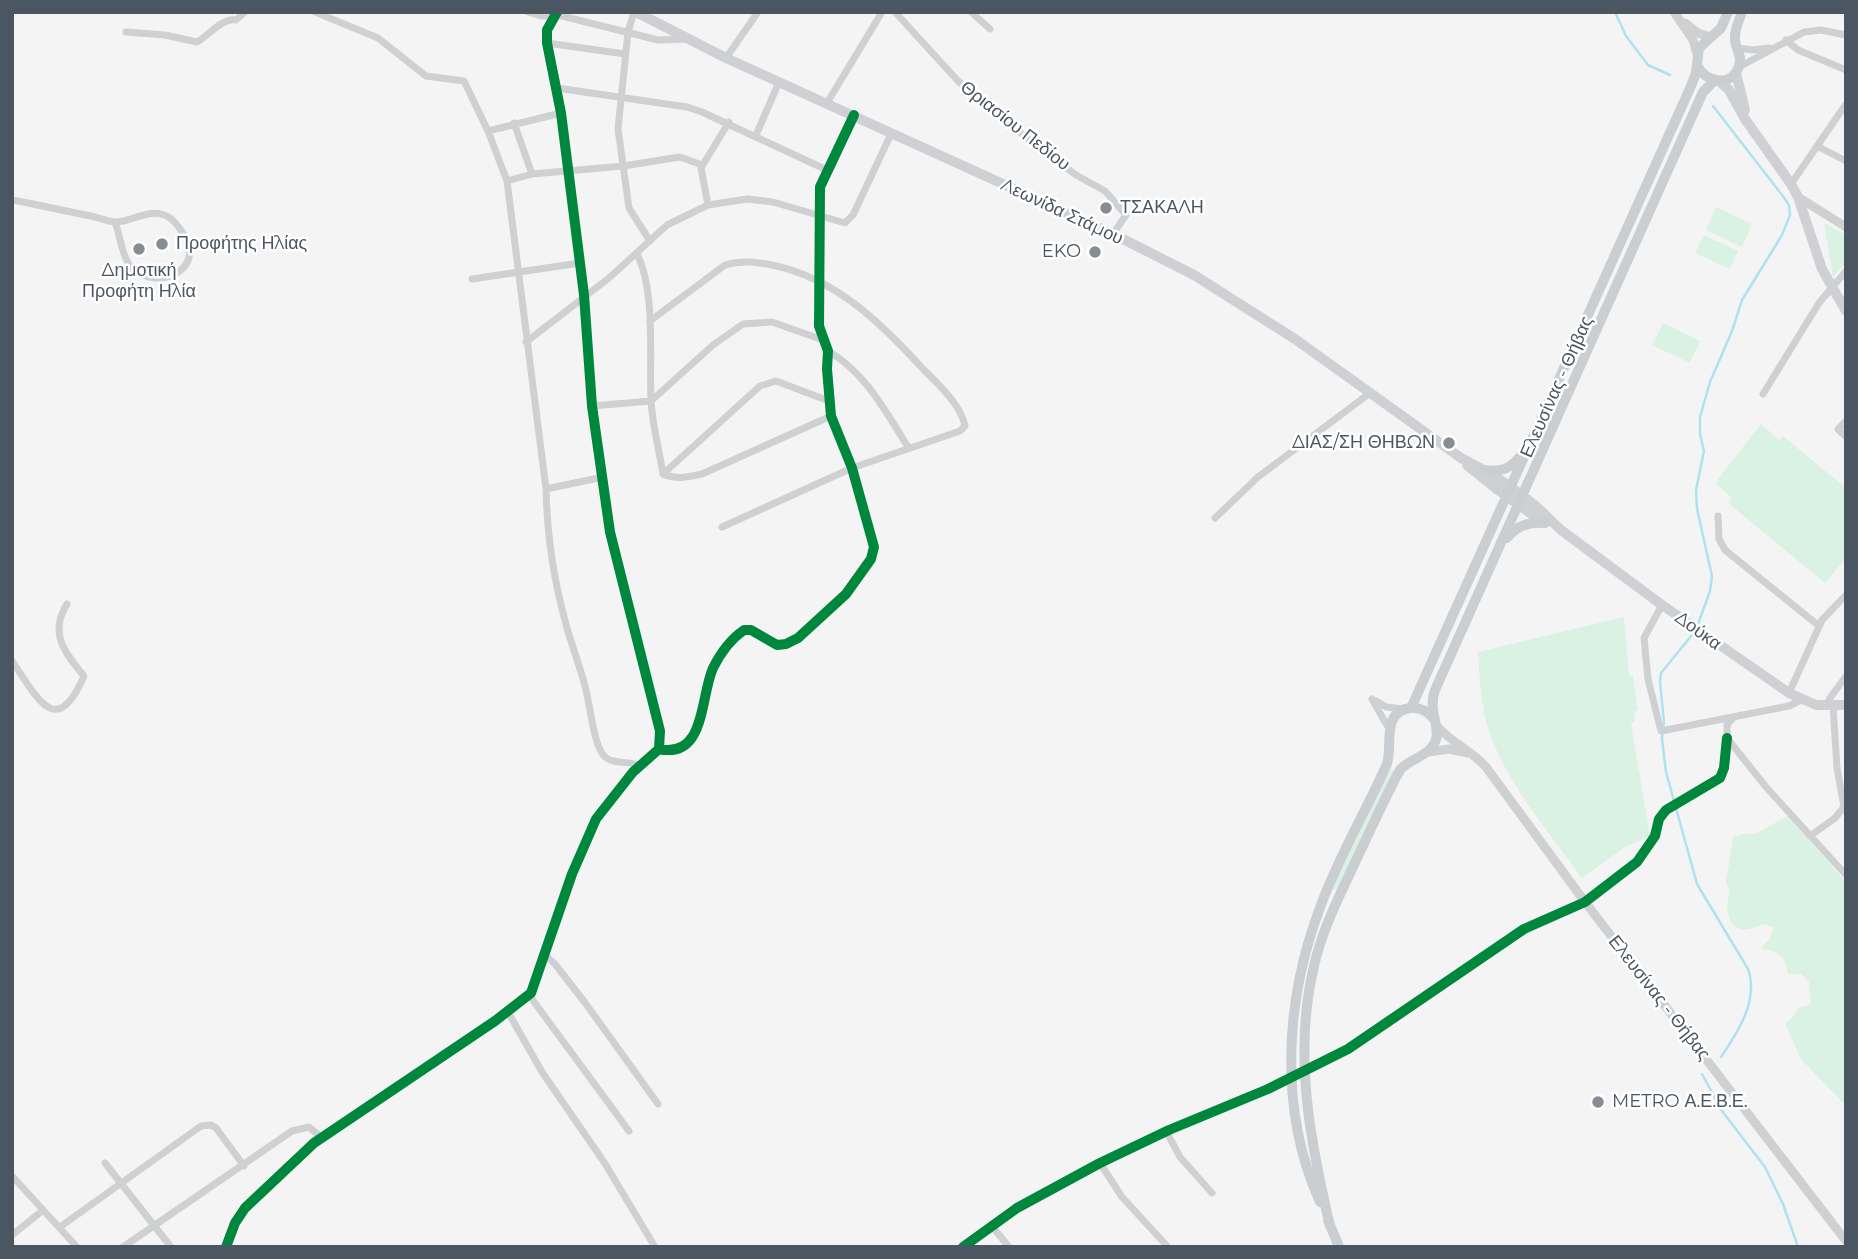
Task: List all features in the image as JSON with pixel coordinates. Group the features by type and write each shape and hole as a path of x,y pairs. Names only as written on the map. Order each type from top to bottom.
{"main road":[{"name":"Λεωνίδα Στάμου","path":"635,12 726,58 1113,234 1194,275 1295,339 1461,458 1484,470 1510,493"},
{"name":"Ελευσίνας - Θήβας","path":"1389,729 1394,717 1408,709 1510,493 1691,86 1702,44 1721,28 1728,12"},
{"path":"1736,46 1736,30 1742,12"},
{"path":"1712,37 1728,38 1741,57 1737,70 1739,91 1754,130"},
{"path":"1697,59 1704,75 1717,80 1728,90 1791,184 1830,288 1846,311"},
{"path":"1717,80 1727,79 1737,70"},
{"name":"Ελευσίνας - Θήβας","path":"1428,752 1437,736 1432,697 1703,92 1717,80"},
{"path":"1484,470 1499,471 1509,468 1535,436"},
{"name":"Λεωνίδα Στάμου","path":"1461,458 1475,472 1510,493"},
{"name":"Δούκα","path":"1510,493 1662,605 1789,693 1801,700 1846,705"},
{"name":"Δούκα","path":"1521,501 1545,523 1561,530"},
{"path":"1496,555 1516,529 1524,524 1545,523"},
{"path":"1408,709 1424,710 1435,722"},
{"path":"1339,1247 1307,1171 1297,1129 1291,1070 1295,1010 1303,964 1321,902 1387,764 1391,742 1389,729"},
{"path":"1391,742 1401,753 1416,757"},
{"path":"1330,1226 1315,1156 1306,1090 1305,1030 1310,982 1321,940 1396,777 1405,764 1428,752"}],"street":[{"path":"126,32 197,42 223,22 228,19 236,20 244,12"},
{"path":"315,12 378,38 426,76 464,81 488,131 507,181 546,489 547,534 556,586 585,686 595,740 605,757 612,761 633,762 640,766"},
{"path":"528,12 541,16 562,16 658,40 688,39"},
{"path":"635,12 628,32 618,129 629,208 650,241"},
{"path":"726,58 758,12"},
{"path":"827,103 883,12"},
{"name":"Θριασίου Πεδίου","path":"895,12 958,81 1034,144 1076,175 1101,188 1113,199 1126,215 1113,234"},
{"path":"971,12 990,29"},
{"path":"1675,14 1698,33 1712,37"},
{"path":"1675,14 1693,40 1697,59"},
{"path":"555,15 547,30 547,43 561,113 584,295 592,405 612,549 660,731 659,749"},
{"path":"1737,70 1776,45 1812,30 1846,35"},
{"path":"1786,40 1798,50 1846,70"},
{"path":"547,43 625,54"},
{"path":"1736,46 1753,50 1776,45"},
{"path":"757,135 779,82"},
{"path":"556,88 687,107 729,122 827,170"},
{"path":"1791,184 1846,104"},
{"path":"488,131 561,113"},
{"path":"224,1245 245,1208 322,1138 529,995 572,874 596,819 620,786 659,749 677,750 687,744 695,733 713,670 737,635 744,630 751,630 778,645 799,638 846,594 871,559 874,547 852,468 831,416 828,351 820,326 820,187 854,115"},
{"path":"708,205 701,173 702,165 729,122"},
{"path":"514,123 532,174"},
{"path":"526,342 637,254 667,225 708,205 747,199 773,202 841,223 849,221 891,134"},
{"path":"1817,146 1846,161"},
{"path":"507,181 532,174 623,166 680,157 702,165"},
{"path":"1798,197 1846,227"},
{"path":"12,200 115,222 153,214 168,217 187,239 191,254 187,264 166,278 144,276 126,261 115,222"},
{"path":"637,254 642,264 650,321 651,401 663,474"},
{"path":"650,321 661,316 715,270 735,262 755,261 784,267 821,282 849,298 894,337 936,382 963,417 965,426 960,430 852,468 722,527"},
{"path":"472,279 580,264"},
{"path":"1763,394 1830,288 1846,271"},
{"path":"592,405 651,401 713,345 743,324 772,322 823,340"},
{"path":"828,351 842,359 863,379 908,447"},
{"path":"663,474 760,386 768,382 776,381 829,401"},
{"path":"1215,518 1258,477 1370,393"},
{"path":"663,474 683,478 702,474 831,416"},
{"path":"1846,421 1838,429 1846,437"},
{"path":"546,489 603,477"},
{"path":"1718,516 1719,539 1725,550 1819,626"},
{"path":"1789,693 1819,626 1846,596"},
{"path":"12,661 43,705 55,710 70,702 77,694 84,676 68,654 58,630 60,616 67,604"},
{"path":"1662,605 1644,638 1648,679 1661,731 1789,706 1801,700"},
{"path":"1810,836 1841,812 1845,804 1830,698 1846,676"},
{"path":"1389,729 1372,699 1386,707 1408,709"},
{"path":"963,1247 1017,1208 1100,1163 1166,1131 1268,1089 1348,1049 1524,929 1586,902 1637,862 1655,836 1659,820 1666,810 1720,778 1724,768 1727,725 1738,715"},
{"name":"Ελευσίνας - Θήβας","path":"1435,722 1446,736 1475,755 1491,773 1586,902 1846,1241"},
{"path":"1727,738 1846,875"},
{"path":"1428,752 1449,749 1475,755"},
{"path":"545,956 555,964 578,994 658,1104"},
{"path":"529,995 629,1131"},
{"path":"508,1012 542,1072 604,1162 655,1247"},
{"path":"60,1227 197,1128 206,1125 218,1130 244,1166"},
{"path":"123,1247 298,1128 309,1127 322,1138"},
{"path":"1166,1131 1180,1157 1212,1193"},
{"path":"104,1163 171,1247"},
{"path":"1100,1163 1122,1197 1168,1247"},
{"path":"12,1176 78,1247"},
{"path":"12,1234 42,1211"},
{"path":"991,1225 1009,1247"}],"green space":[{"path":"1716,207 1752,224 1742,247 1706,230"},
{"path":"1824,223 1846,235 1846,262 1833,277"},
{"path":"1704,235 1738,251 1730,269 1695,253"},
{"path":"1663,323 1700,341 1690,363 1652,345"},
{"path":"1761,424 1779,440 1783,436 1846,488 1846,558 1825,583 1728,503 1732,498 1715,483"},
{"path":"1624,617 1629,675 1633,676 1638,710 1634,712 1635,721 1631,724 1650,836 1625,847 1582,878 1522,796 1493,742 1480,686 1478,652"},
{"path":"1390,769 1394,771 1337,891 1332,888"},
{"path":"1788,816 1846,882 1846,1106 1801,1059 1785,1024 1798,1008 1811,1004 1809,982 1801,974 1788,974 1780,955 1761,948 1771,937 1773,927 1762,924 1752,928 1737,927 1732,923 1727,909 1730,890 1726,883 1733,837 1755,834"}],"waterway":[{"path":"1615,12 1626,36 1648,65 1670,75"},
{"path":"1698,624 1710,591 1712,576 1697,509 1696,490 1704,451 1700,417 1710,382 1742,300 1782,235 1790,215 1789,205 1782,195 1713,106"},
{"path":"1692,635 1661,673 1664,722 1662,739 1666,772 1697,884 1748,969 1751,981 1745,1015 1721,1057"},
{"path":"1702,1074 1722,1111 1765,1167 1783,1204 1798,1247"}],"cycle path":[{"path":"226,1247 235,1223 245,1208 314,1143 495,1021 531,993 572,874 596,819 633,772 659,749 660,731 610,532 592,406 584,295 561,113 547,43 547,30 557,12"},
{"path":"659,749 674,750 685,745 693,735 699,723 713,668 726,647 739,634 744,630 751,630 777,645 798,638 846,594 871,559 874,547 852,468 831,416 828,351 819,326 820,187 854,115"},
{"path":"963,1247 1017,1208 1100,1163 1169,1130 1268,1089 1348,1049 1524,929 1585,902 1637,862 1655,836 1659,819 1666,810 1720,778 1724,768 1727,738"}],"place":[{"name":"ΤΣΑΚΑΛΗ","path":"1106,208"},
{"name":"Προφήτης Ηλίας","path":"162,244"},
{"name":"Δημοτική Προφήτη Ηλία","path":"139,249"},
{"name":"EKO","path":"1095,252"},
{"name":"ΔΙΑΣ/ΣΗ ΘΗΒΩΝ","path":"1449,443"},
{"name":"METRO Α.Ε.Β.Ε.","path":"1598,1102"}]}
